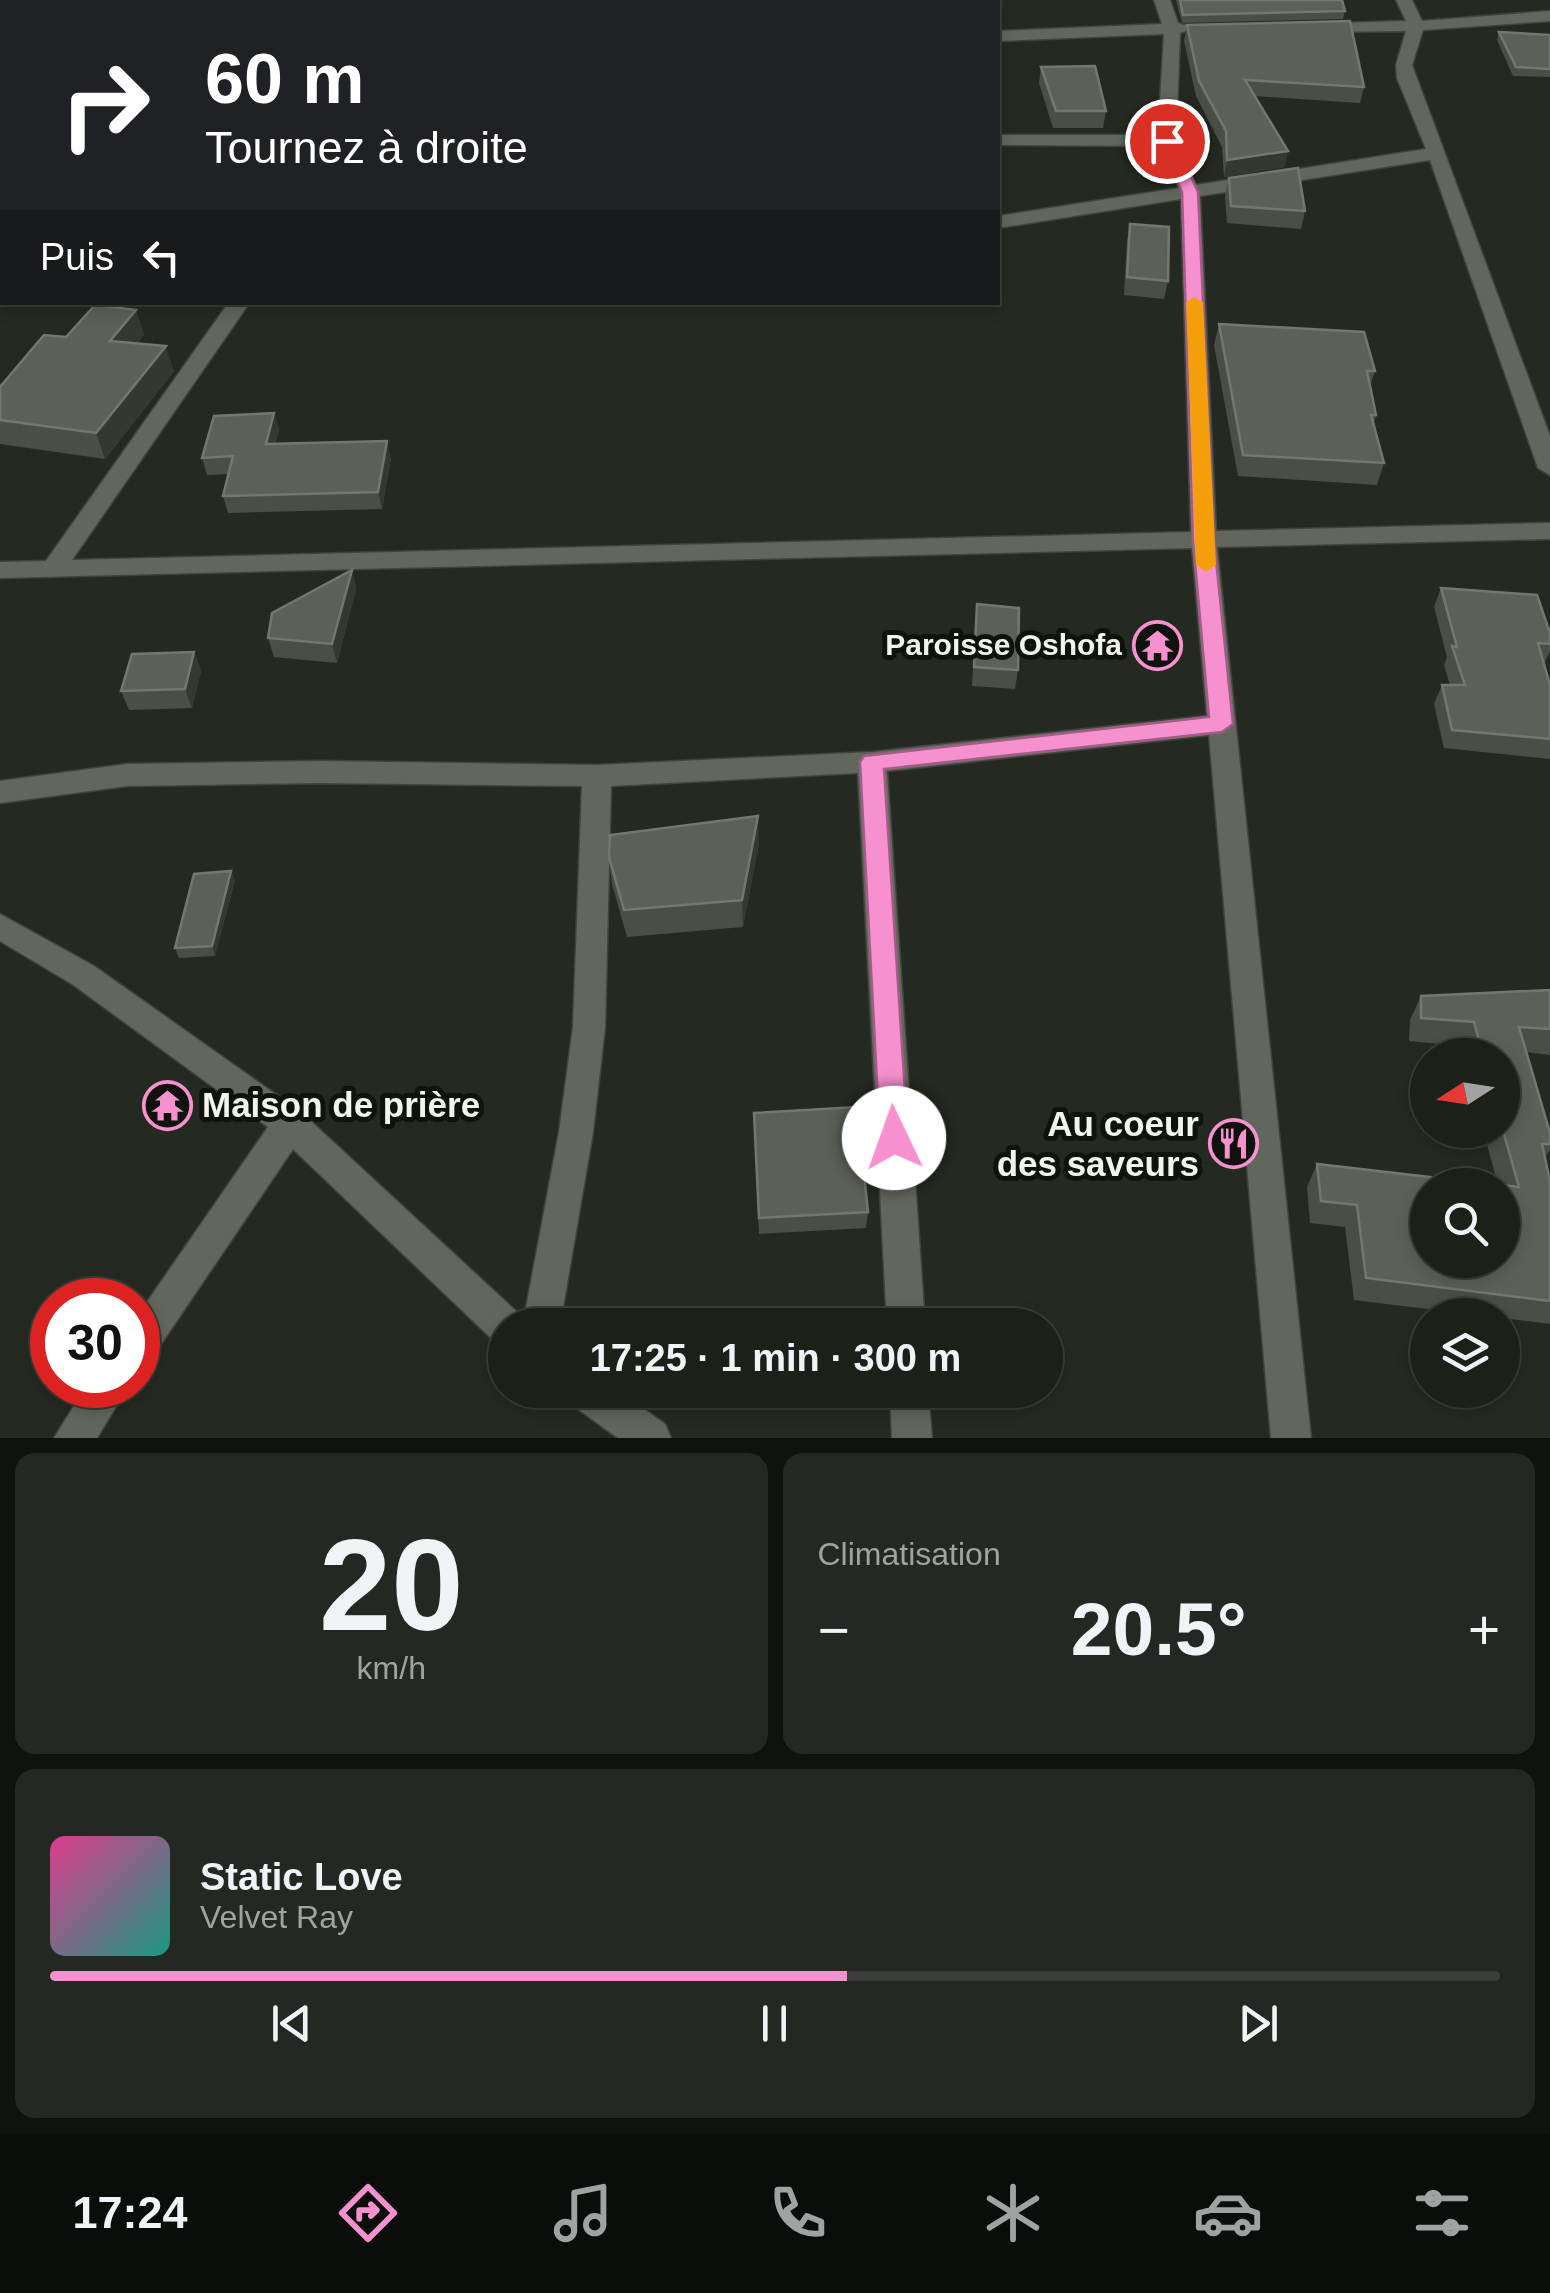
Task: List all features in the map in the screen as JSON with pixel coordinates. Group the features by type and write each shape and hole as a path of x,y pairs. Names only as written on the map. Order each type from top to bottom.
{"street":[{"path":"1162,0 1172,29 1167,141 1190,192 1204,541 1291,1438"},
{"path":"1404,0 1416,26 1404,64 1550,468"},
{"path":"1287,27 1416,26 1550,16"},
{"path":"1000,36 1210,28"},
{"path":"1000,140 1167,141"},
{"path":"1000,222 1437,152"},
{"path":"54,568 238,305"},
{"path":"0,570 1550,531"},
{"path":"0,792 127,774 597,776 872,762 1222,724"},
{"path":"872,762 905,1308"},
{"path":"544,1308 576,1132 589,1027 597,776"},
{"path":"0,926 83,975 290,1124 488,1310"},
{"path":"160,1314 290,1124"},
{"path":"74,1438 94,1408"},
{"path":"610,1408 651,1438"},
{"path":"911,1408 912,1438"}],"building":[{"path":"1180,0 1342,0 1345,11 1183,15"},
{"path":"1350,21 1364,87 1245,80 1288,151 1227,160 1226,131 1199,81 1187,25"},
{"path":"1499,32 1550,35 1550,69 1516,67"},
{"path":"1095,66 1106,111 1056,111 1041,67"},
{"path":"1298,168 1305,211 1231,206 1229,178"},
{"path":"1130,224 1169,227 1168,281 1127,277"},
{"path":"95,305 136,310 110,341 166,346 96,433 0,420 0,387 44,335 66,337"},
{"path":"1219,324 1364,332 1375,371 1367,371 1376,415 1371,415 1384,463 1243,455"},
{"path":"274,413 266,444 387,441 378,492 223,496 233,456 202,458 214,416"},
{"path":"352,570 332,644 268,638 272,613"},
{"path":"1441,588 1537,595 1550,633 1550,644 1538,643 1550,685 1550,739 1452,730 1442,685 1465,685 1452,646 1457,647"},
{"path":"977,604 1019,608 1018,670 974,667"},
{"path":"194,652 185,689 121,691 132,654"},
{"path":"758,816 742,900 624,910 609,857 610,835"},
{"path":"231,871 212,946 175,948 194,874"},
{"path":"1550,990 1550,1029 1519,1027 1550,1133 1550,1144 1542,1144 1550,1181 1550,1301 1366,1278 1357,1205 1321,1201 1317,1164 1410,1175 1410,1278 1520,1278 1520,1168 1514,1168 1508,1148 1520,1148 1520,1038 1478,1038 1474,1022 1421,1018 1421,996"},
{"path":"857,1107 868,1212 759,1218 754,1113"}],"slow traffic":[{"path":"1194,302 1206,565"}],"place":[{"name":"Paroisse Oshofa","path":"1157,645"},
{"name":"Maison de prière","path":"167,1105"},
{"name":"Au coeur des saveurs","path":"1234,1144"}],"route":[{"path":"894,1138 872,762 1222,724 1204,541 1190,192 1167,141"}]}
